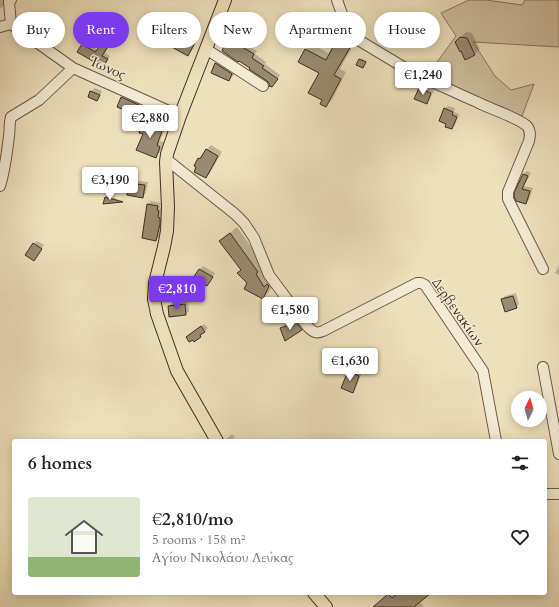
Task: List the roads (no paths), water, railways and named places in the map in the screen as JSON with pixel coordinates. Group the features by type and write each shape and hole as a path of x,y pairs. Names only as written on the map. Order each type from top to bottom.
{"main road":[{"path":"215,439 177,371 157,314 154,293 168,221 166,159 180,116 225,0"}],"street":[{"path":"337,0 347,28 360,41 420,78 430,81 526,125 529,130 529,141 508,192 508,199 543,269"},
{"path":"0,27 11,24 9,1"},
{"name":"Ίωνος","path":"11,24 73,68 180,116"},
{"path":"206,49 263,86"},
{"path":"0,186 6,162 12,116 39,100 73,68"},
{"name":"Δερβενακίων","path":"166,159 235,214 244,223 254,238 269,275 311,331 315,333 319,333 417,283 421,282 425,285 483,371 496,439"},
{"path":"543,367 559,454"},
{"path":"547,494 559,494"}]}
